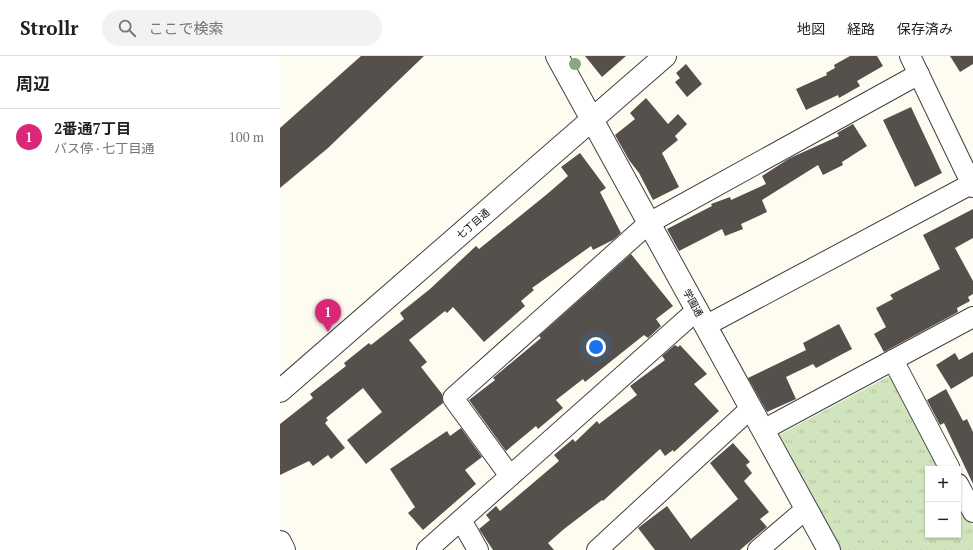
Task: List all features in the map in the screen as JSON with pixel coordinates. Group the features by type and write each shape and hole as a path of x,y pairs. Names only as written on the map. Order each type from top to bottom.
{"street":[{"name":"学園通","path":"557,56 829,550"},
{"name":"七丁目通","path":"280,391 665,56"},
{"path":"427,550 510,476 701,318 972,186 910,56"},
{"path":"510,476 453,398 649,223 919,74"},
{"path":"762,430 973,317"},
{"path":"893,360 948,466"},
{"path":"597,550 751,408"},
{"path":"961,490 973,512"},
{"path":"758,550 806,509"},
{"path":"461,520 478,550"},
{"path":"280,542 284,550"}],"green space":[{"path":"893,374 941,466 925,466 925,538 961,538 961,503 973,526 973,550 838,550 777,436"}],"building":[{"path":"361,56 424,56 328,148 280,188 280,128"},
{"path":"585,56 626,56 602,77"},
{"path":"850,56 877,56 883,66 857,81 860,86 839,98 838,95 806,110 796,89 827,75 826,73 835,68 834,65"},
{"path":"950,56 973,56 973,64 960,72"},
{"path":"686,64 702,84 687,97 675,82 680,78 676,73"},
{"path":"646,98 668,124 678,114 687,124 675,136 678,140 662,153 679,187 653,200 639,173 629,160 615,135 635,119 630,113"},
{"path":"911,107 942,173 915,187 883,120"},
{"path":"853,124 867,146 842,162 843,165 823,175 818,165 762,200 767,212 741,224 743,229 725,236 722,229 679,251 667,229 712,206 711,204 730,197 731,200 766,184 762,176 790,158 839,136 837,133"},
{"path":"580,153 606,188 600,192 621,233 613,240 593,250 591,246 532,288 534,290 521,301 525,306 484,342 453,307 447,313 445,311 409,340 427,362 421,367 442,394 443,403 366,464 347,440 382,412 363,388 326,418 328,420 325,423 345,448 331,459 328,455 313,466 309,461 280,475 280,424 313,398 310,394 346,366 344,363 369,343 371,345 404,319 400,313 430,289 476,246 479,249 568,176 561,167"},
{"path":"973,209 973,238 955,248 973,281 973,294 968,297 970,301 957,308 958,312 884,352 874,334 886,327 876,308 893,299 890,295 940,269 923,235"},
{"path":"631,254 673,306 656,319 661,326 648,338 644,335 585,382 583,379 556,400 563,408 538,429 536,426 506,451 469,400 495,380 493,378 541,338 539,336"},
{"path":"839,324 852,349 816,368 813,364 786,377 796,399 767,412 748,378 806,350 803,343"},
{"path":"675,345 678,347 680,345 707,374 694,384 719,411 674,452 673,450 665,456 660,449 603,501 602,500 564,529 548,543 554,550 493,550 479,529 490,520 486,515 496,506 500,511 559,461 554,455 573,439 575,442 597,421 599,424 637,395 630,386 665,360 662,356"},
{"path":"973,352 973,376 951,389 936,365 955,353 959,360"},
{"path":"946,389 963,421 967,419 973,432 973,484 944,423 940,425 927,400"},
{"path":"461,428 482,457 465,470 476,484 423,530 408,513 415,507 390,469 447,431 450,436"},
{"path":"733,443 750,462 746,465 752,473 744,481 769,512 760,519 767,527 740,550 655,550 638,528 667,506 691,539 738,499 710,463"}],"place":[{"name":"2番通7丁目","path":"328,332"}]}
